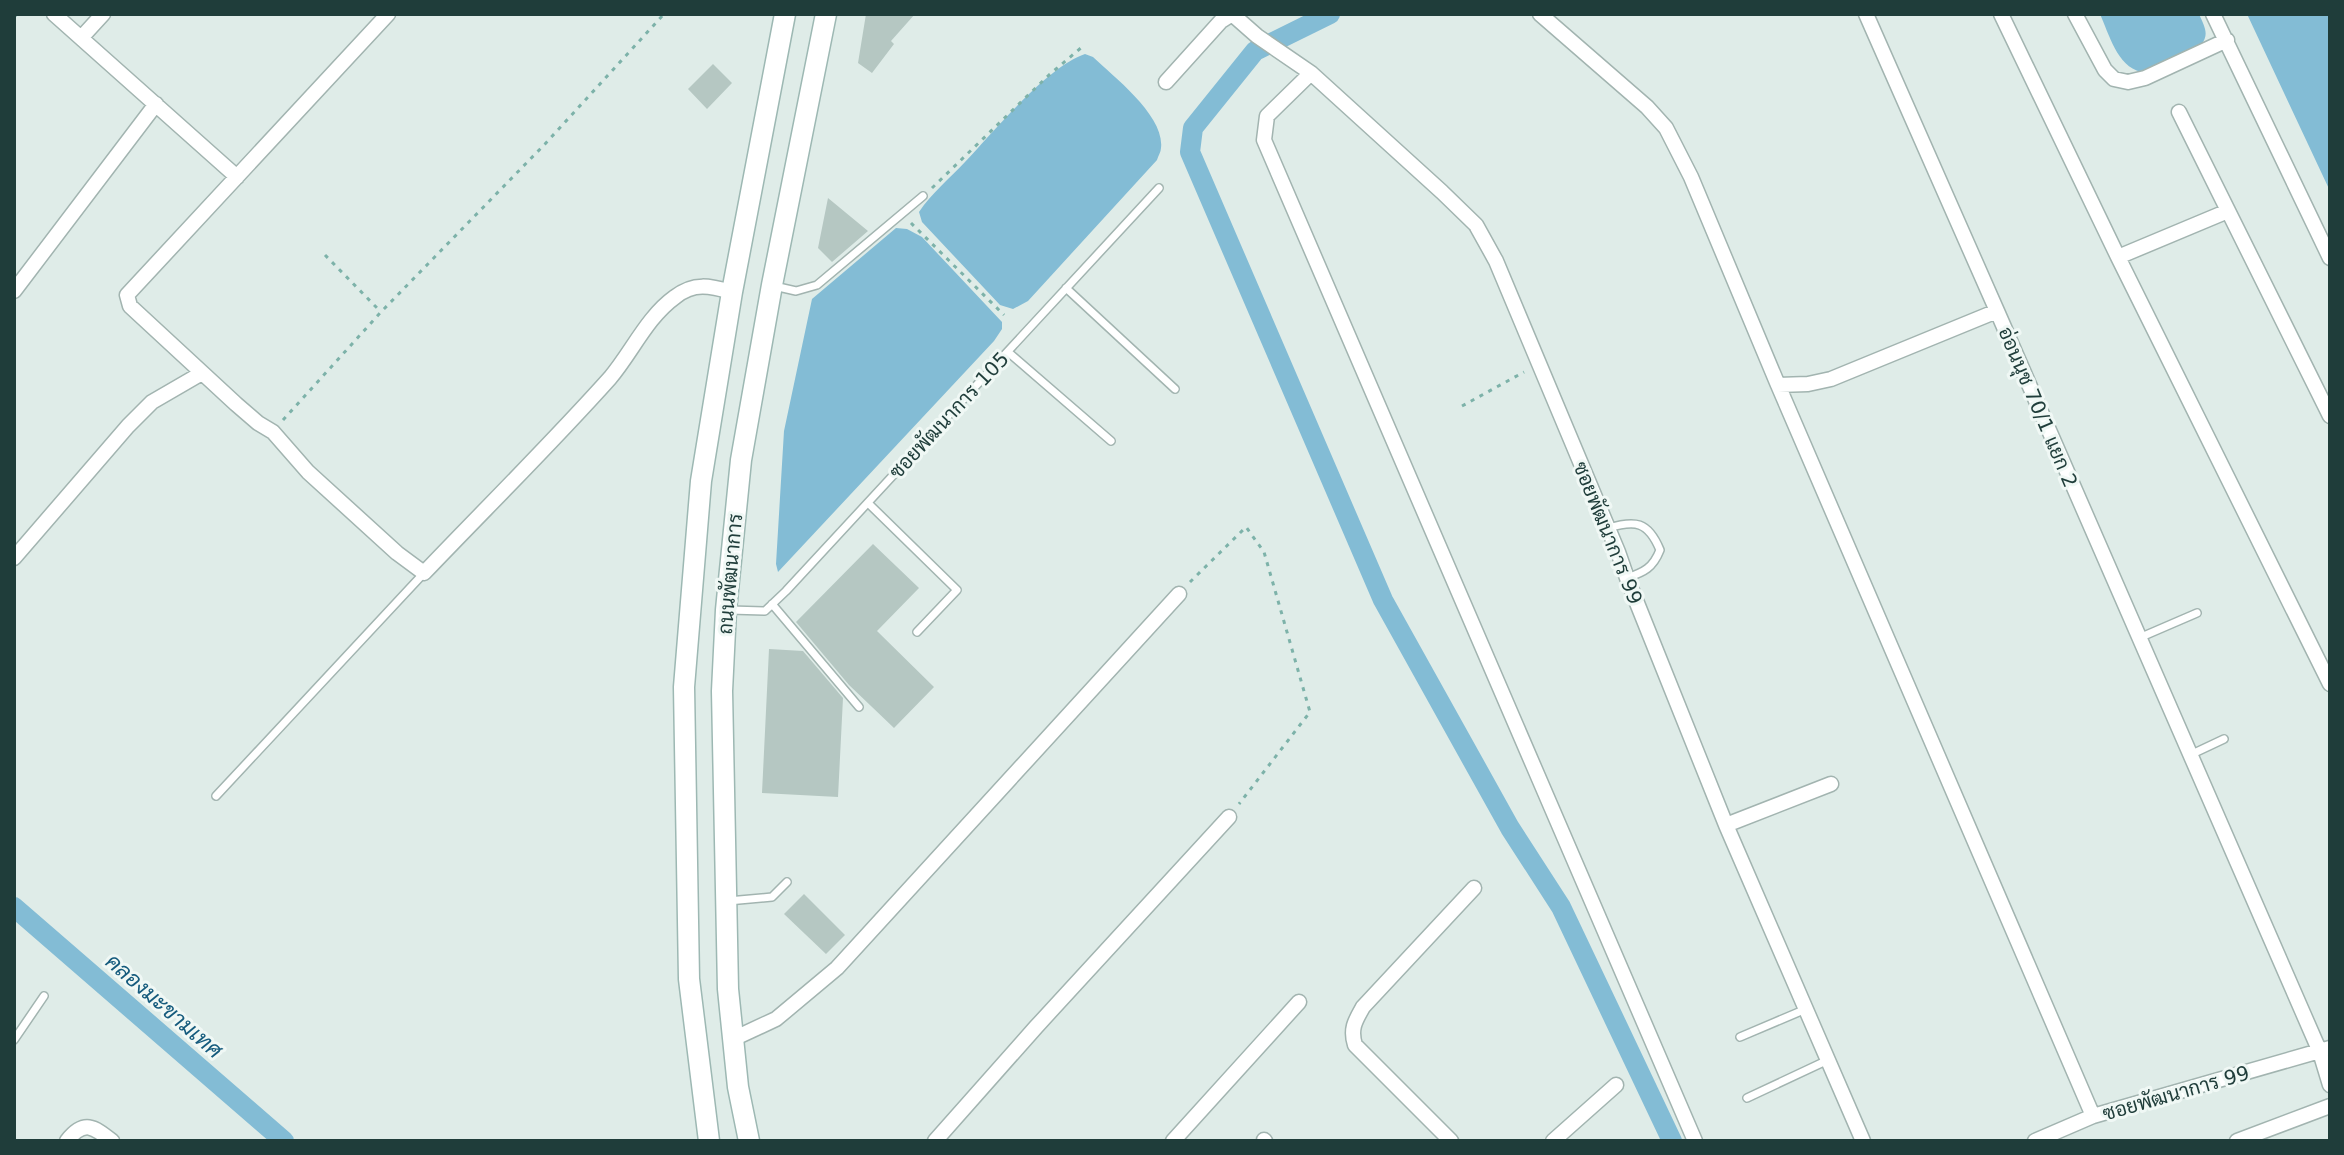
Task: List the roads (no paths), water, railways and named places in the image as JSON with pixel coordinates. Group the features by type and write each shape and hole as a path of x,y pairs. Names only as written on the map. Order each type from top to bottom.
{"main road":[{"name":"ถนนพัฒนาการ","path":"709,1141 689,979 684,687 701,481 732,292 785,14"},
{"name":"ถนนพัฒนาการ","path":"749,1141 738,1087 728,989 722,691 726,610 741,460 826,14"}],"street":[{"path":"54,14 237,177"},
{"path":"81,38 103,14"},
{"path":"388,14 127,295 130,306 258,423 273,432 308,472 397,553 424,573 611,376 661,309 675,296 694,286 732,292"},
{"path":"1166,82 1221,21 1232,14"},
{"name":"ซอยพัฒนาการ 99","path":"1232,14 1257,36 1311,73 1476,225 1496,261 1608,528 1726,825 1863,1141"},
{"path":"1540,14 1647,107 1666,128 1691,177 2093,1116"},
{"path":"1866,14 1997,311"},
{"path":"2001,14 2330,684"},
{"path":"2075,14 2105,70 2114,79 2128,82 2145,78 2227,40"},
{"path":"2213,14 2330,258"},
{"path":"1311,73 1267,116 1264,140 1695,1141"},
{"path":"14,291 156,104"},
{"path":"2179,112 2330,416"},
{"path":"2118,257 2228,211"},
{"name":"อ่อนนุช 70/1 แยก 2","path":"1778,385 1831,379 1997,311 2190,755 2325,1050 2330,1085"},
{"path":"14,558 152,402 202,373"},
{"path":"733,1039 776,1019 837,968 1179,594"},
{"path":"1726,825 1831,784"},
{"path":"935,1141 1229,817"},
{"path":"1451,1141 1355,1045 1352,1034 1363,1007 1474,888"},
{"path":"1173,1141 1299,1002"},
{"name":"ซอยพัฒนาการ 99","path":"2035,1141 2093,1116 2325,1050"},
{"path":"1553,1141 1616,1085"},
{"path":"2237,1141 2330,1106"},
{"path":"67,1141 75,1131 85,1126 96,1128 112,1141"}],"lane":[{"name":"ซอยพัฒนาการ 105","path":"772,604 1159,188"},
{"path":"772,285 796,291 817,285 923,196"},
{"path":"1066,288 1175,389"},
{"path":"1008,352 1111,441"},
{"path":"868,503 957,590 917,632"},
{"path":"1608,528 1628,522 1643,526 1654,537 1660,550 1656,561 1645,572 1627,578"},
{"path":"216,796 424,573"},
{"path":"726,610 765,611 772,604 859,707"},
{"path":"2139,638 2197,613"},
{"path":"2190,755 2224,739"},
{"path":"726,902 772,897 787,882"},
{"path":"14,1040 44,996"},
{"path":"1740,1037 1806,1009"},
{"path":"14,1022 22,1029"},
{"path":"1747,1098 1828,1059"}],"water":[{"path":"2100,14 2199,14 2205,37 2201,45 2141,72 2133,69 2120,56"},
{"path":"2247,14 2330,14 2330,191"},
{"path":"1085,54 1113,75 1147,110 1160,136 1161,151 1157,160 1028,301 1013,309 1000,305 922,222 919,212 1022,101 1055,72"},
{"path":"896,228 907,229 922,237 1002,322 1002,329 778,572 784,431 812,299"}],"waterway":[{"path":"1330,14 1255,51 1193,128 1190,152 1383,600 1510,828 1561,907 1672,1141"},
{"name":"คลองมะขามเทศ","path":"14,907 284,1141"}]}
